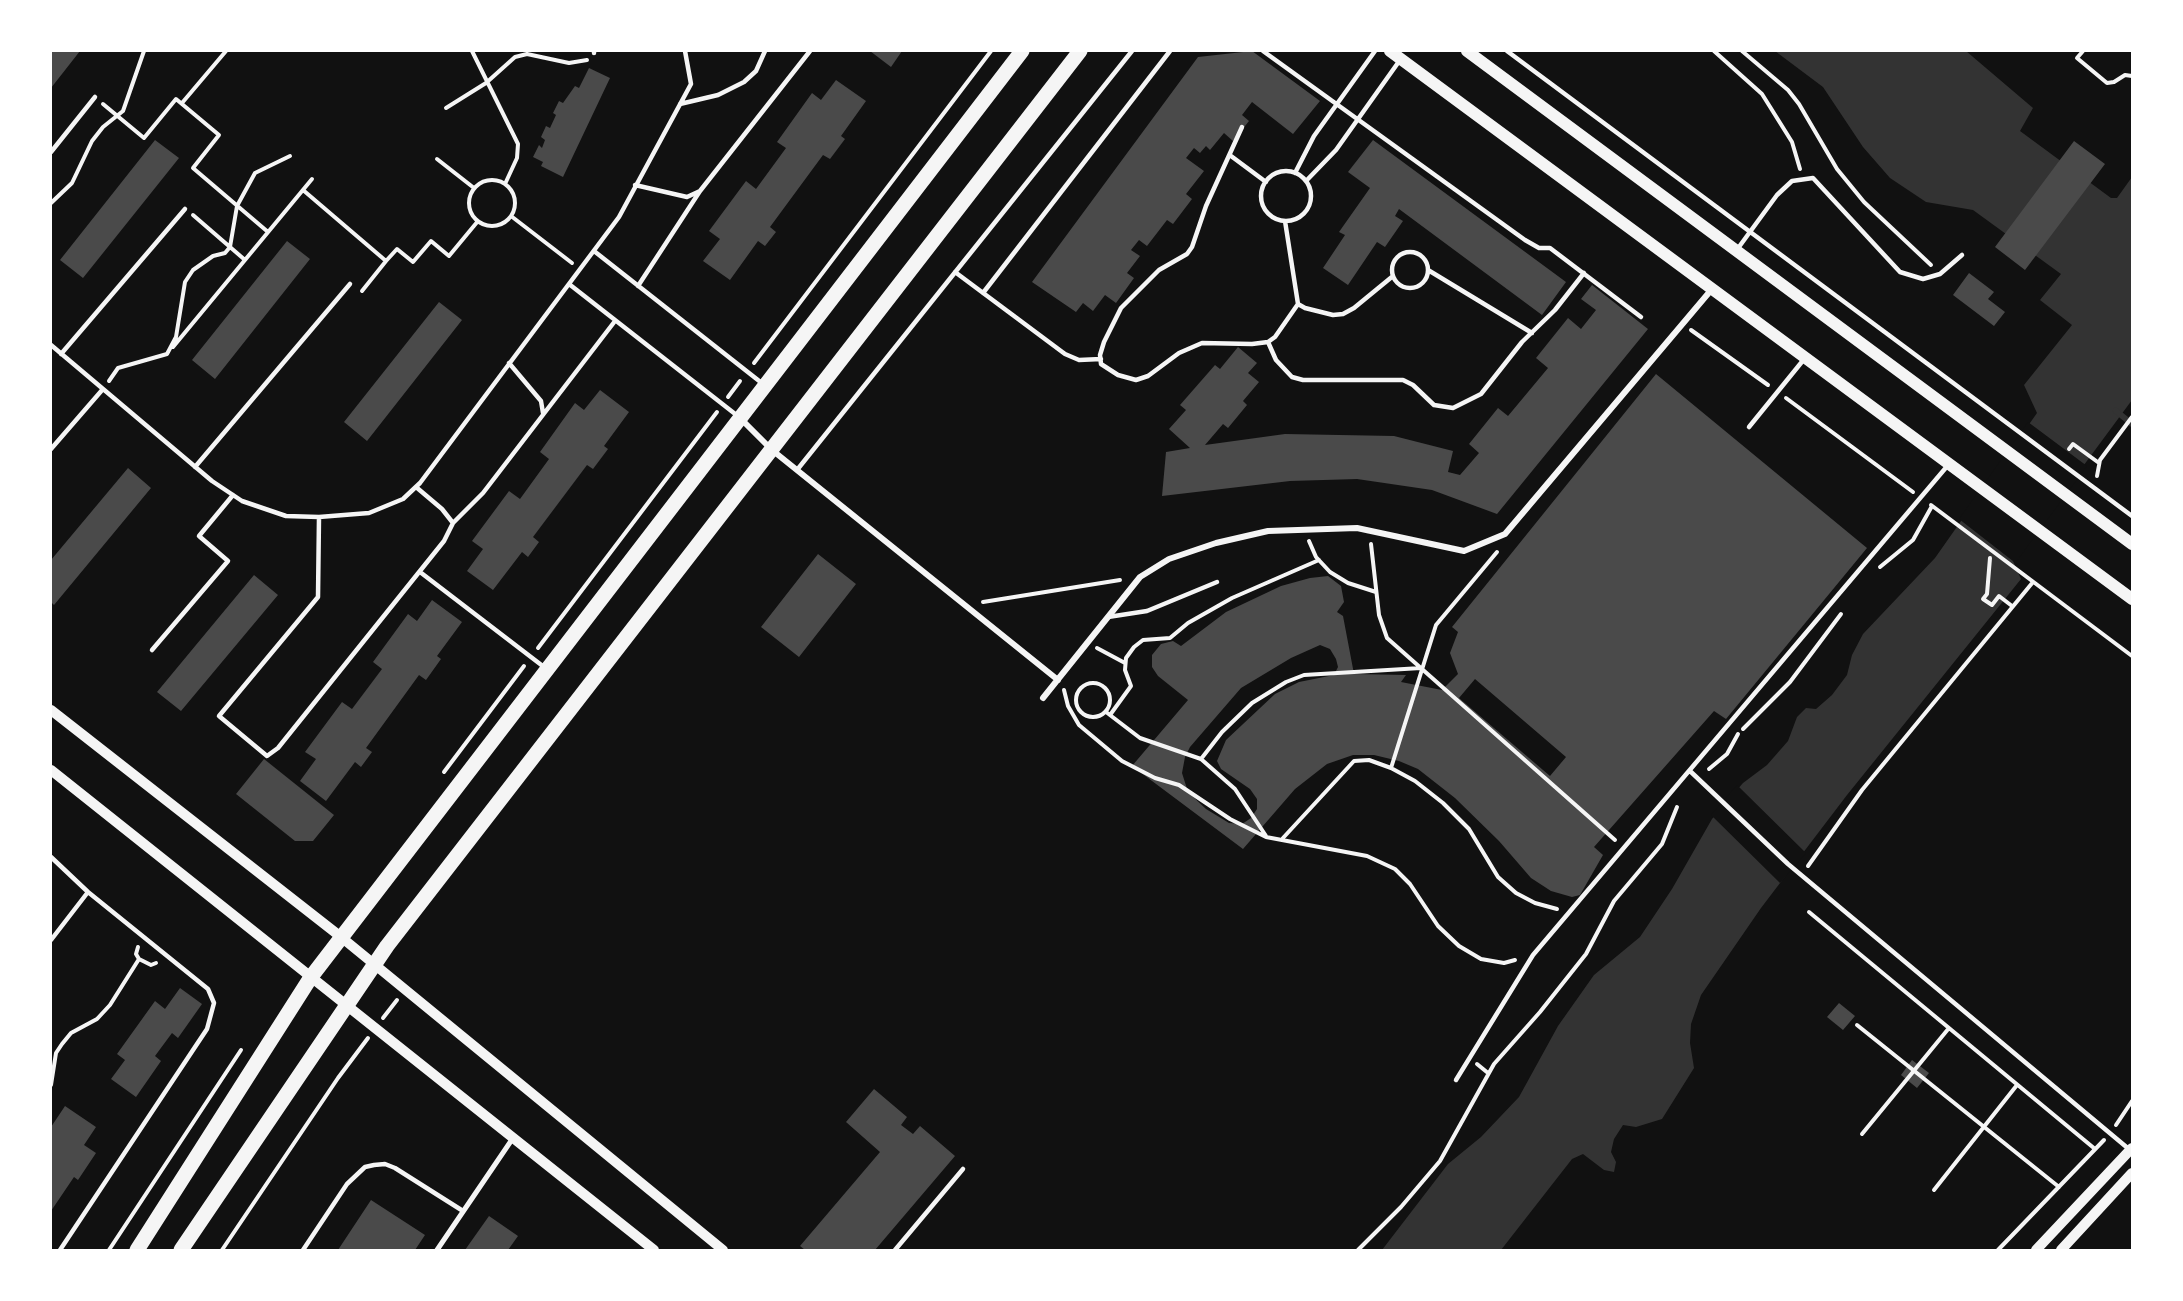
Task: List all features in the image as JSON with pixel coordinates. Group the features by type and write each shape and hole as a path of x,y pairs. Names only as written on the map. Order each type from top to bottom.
{"main road":[{"path":"137,1250 311,976 1022,51"},
{"path":"181,1250 374,965 1080,51"},
{"path":"1390,51 2132,599"},
{"path":"1467,51 2132,544"}],"street":[{"path":"1043,698 1140,577 1169,560 1216,543 1268,531 1370,530 1464,551 1505,534 1712,289"},
{"path":"740,418 772,450 964,605 1060,677"},
{"path":"51,710 341,938 723,1250"},
{"path":"51,770 654,1250"},
{"path":"437,1250 513,1138"},
{"path":"2036,1250 2131,1150"},
{"path":"2061,1250 2132,1173"}],"lane":[{"path":"51,345 195,467 233,495 286,516 319,517 369,513 403,499 416,487 619,217 691,84 685,51"},
{"path":"680,104 718,95 744,82 756,71 765,51"},
{"path":"638,286 700,191 810,51"},
{"path":"797,470 1132,51"},
{"path":"982,293 1170,51"},
{"path":"1263,51 1525,240 1539,248 1550,248 1641,317"},
{"path":"1295,173 1314,136 1375,51"},
{"path":"1507,51 2132,516"},
{"path":"1306,181 1336,150 1401,59"},
{"path":"51,152 95,97"},
{"path":"1242,127 1231,156 1206,206 1192,248 1187,254 1159,270 1121,308 1108,333 1101,363 1108,370 1136,380 1148,376 1179,352 1202,343 1252,344 1268,342 1275,337 1298,304 1285,221"},
{"path":"1231,156 1266,182"},
{"path":"1279,173 1295,173 1306,181 1310,188 1310,204 1299,218 1285,221 1275,219 1263,207 1262,190 1266,182 1279,173"},
{"path":"1736,251 1777,195 1792,181 1813,178 1900,272 1912,278 1923,279 1940,274 1962,255"},
{"path":"635,185 687,197 700,191"},
{"path":"62,354 185,209"},
{"path":"594,251 766,386"},
{"path":"1428,270 1422,284 1412,288 1400,285 1393,276 1392,265 1405,252 1418,253 1423,256 1428,270 1532,333"},
{"path":"955,272 1065,354 1079,360 1101,358"},
{"path":"1268,342 1276,360 1292,377 1313,380 1403,380 1413,385 1434,405 1454,408 1481,394 1532,333 1555,310 1584,273"},
{"path":"1298,304 1316,312 1343,314 1354,308 1393,276"},
{"path":"195,467 350,284"},
{"path":"569,284 740,418"},
{"path":"319,517 318,597 219,716 267,756 278,748 420,572 444,541 453,523 483,493 615,321"},
{"path":"1749,427 1805,358"},
{"path":"509,363 541,401 543,413"},
{"path":"51,448 103,389"},
{"path":"1456,1080 1533,955 1949,464"},
{"path":"416,487 442,509 453,523"},
{"path":"152,650 228,561 199,536 233,495"},
{"path":"420,572 547,668"},
{"path":"1108,617 1147,612 1216,582"},
{"path":"1690,771 1788,864 2131,1150"},
{"path":"51,857 88,892 208,989 214,1003 207,1029 60,1250"},
{"path":"51,940 88,892"},
{"path":"303,1250 347,1184 365,1167 385,1164 395,1167 463,1210"},
{"path":"895,1250 963,1169"}],"path":[{"path":"51,203 72,183 92,141 103,127 123,111 144,51"},
{"path":"182,103 226,51"},
{"path":"472,51 518,144 517,159 505,184"},
{"path":"1714,51 1762,94 1792,142 1804,180"},
{"path":"1742,51 1788,90 1799,104 1837,169 1864,202 1940,274"},
{"path":"2083,51 2077,58 2108,82 2114,82 2125,75 2132,76"},
{"path":"446,108 486,83 515,57 528,54 569,63 585,62 594,52"},
{"path":"95,97 144,138 176,99 182,103 219,135 193,168 268,232"},
{"path":"167,354 176,337 185,282 194,270 213,256 225,253 230,247 237,206 255,173 290,156"},
{"path":"437,159 474,188"},
{"path":"103,389 118,368 167,354 312,179"},
{"path":"490,180 505,184 515,202 511,216 499,225 485,225 478,221 470,208 469,200 474,188 490,180"},
{"path":"303,190 386,261"},
{"path":"185,209 245,260"},
{"path":"511,216 580,269"},
{"path":"350,284 361,293 397,249 413,262 431,241 449,256 478,221"},
{"path":"1683,324 2132,656"},
{"path":"2094,488 2099,463 2132,417"},
{"path":"2069,449 2073,444 2099,463"},
{"path":"1874,574 1920,533 1932,506"},
{"path":"1305,529 1319,560 1330,572 1348,583 1376,592"},
{"path":"1370,530 1376,592 1382,628 1387,638 1624,848"},
{"path":"1990,558 1987,594 1983,599 1992,606 1999,596 2012,606"},
{"path":"1108,713 1110,696 1104,687 1094,683 1079,690 1076,700 1084,715 1096,717 1108,713 1131,686 1125,663 1134,647 1143,640 1170,638 1188,623 1232,598 1319,560"},
{"path":"964,605 1140,577"},
{"path":"1801,875 1862,790 2033,582"},
{"path":"1699,780 1727,754 1738,734 1790,682 1845,608"},
{"path":"1088,642 1125,663"},
{"path":"1201,759 1222,732 1252,703 1286,682 1316,674 1422,668"},
{"path":"1060,677 1068,706 1079,725 1097,743 1122,761 1155,778 1179,785 1230,819 1266,837 1367,856 1395,869 1410,884 1438,926 1459,946 1481,960 1504,963 1533,955"},
{"path":"1108,713 1140,738 1201,759 1235,789 1266,837"},
{"path":"1282,839 1354,761 1369,760 1391,768 1415,781 1443,803 1469,829 1498,876 1516,893 1535,903 1570,913"},
{"path":"1358,1250 1401,1207 1440,1161 1494,1064 1546,1005 1586,954 1614,901 1662,844 1679,803"},
{"path":"1809,912 2095,1149"},
{"path":"51,1085 56,1053 62,1044 71,1033 97,1019 110,1005 139,959"},
{"path":"222,1250 338,1078 404,990"},
{"path":"1857,1025 2059,1187"},
{"path":"1862,1134 1948,1028"},
{"path":"1934,1190 2017,1084"},
{"path":"1998,1250 2110,1134 2132,1101"}],"shaded area":[{"path":"1775,51 1966,51 2033,108 2020,131 2111,198 2117,198 2132,177 2132,400 2013,561 2021,579 1847,795 1761,908 1701,995 1691,1024 1690,1043 1694,1068 1662,1119 1636,1127 1623,1125 1614,1139 1611,1152 1616,1162 1614,1172 1604,1170 1583,1154 1572,1159 1501,1250 1382,1250 1448,1164 1481,1137 1519,1097 1558,1026 1594,975 1640,937 1672,889 1712,819 1743,783 1767,765 1788,741 1797,717 1806,708 1816,709 1832,695 1847,675 1852,655 1863,634 1935,558 2037,413 2024,385 2072,325 2040,300 2061,274 1973,210 1926,202 1890,178 1863,147 1823,87"}],"pier":[{"path":"2028,422 2087,466 2016,562 2018,565 1959,519"},
{"path":"1737,785 1806,853 1780,883 1711,815"}],"building":[{"path":"51,51 80,51 51,88"},
{"path":"870,51 902,51 891,67"},
{"path":"1252,51 1320,101 1293,134 1252,102 1242,115 1249,121 1233,141 1224,133 1210,150 1206,146 1200,153 1194,148 1186,158 1204,171 1186,194 1192,199 1173,224 1167,220 1147,246 1139,240 1131,250 1140,256 1127,273 1134,278 1116,303 1105,295 1093,311 1083,303 1076,312 1032,282 1198,57"},
{"path":"589,68 610,78 563,177 541,166 543,162 533,157 539,145 542,148 545,140 541,137 546,126 550,128 556,115 553,113 559,101 563,103 575,86 579,88"},
{"path":"836,80 866,101 841,136 845,139 830,159 823,155 770,227 776,232 765,246 758,241 730,280 703,261 720,239 709,231 746,181 756,189 786,148 777,142 812,93 821,100"},
{"path":"155,140 179,158 83,278 60,260"},
{"path":"1373,140 1566,282 1542,315 1399,209 1395,216 1403,221 1385,247 1377,242 1348,285 1323,268 1345,235 1339,232 1370,188 1348,172"},
{"path":"2074,141 2105,164 2025,270 1995,247"},
{"path":"287,241 310,259 215,379 192,360"},
{"path":"1969,273 1994,292 1988,299 2005,312 1994,326 1953,295"},
{"path":"1592,285 1648,329 1497,514 1432,490 1357,479 1290,481 1162,496 1166,452 1190,448 1169,429 1186,410 1180,405 1215,365 1220,369 1238,347 1257,363 1248,373 1259,382 1243,401 1247,405 1228,428 1223,424 1205,445 1285,434 1394,436 1453,451 1448,472 1460,475 1479,453 1469,444 1498,408 1508,416 1548,368 1536,358 1568,318 1581,329 1596,310 1581,299"},
{"path":"439,302 462,320 367,441 344,422"},
{"path":"1656,374 1867,548 1726,719 1714,711 1594,847 1603,855 1580,895 1572,897 1551,891 1531,878 1499,841 1455,798 1418,769 1399,761 1374,755 1353,755 1327,764 1295,789 1243,849 1132,766 1188,700 1158,676 1152,667 1152,655 1161,644 1173,641 1181,646 1226,612 1281,586 1328,576 1341,586 1344,602 1337,612 1343,616 1354,674 1406,675 1401,682 1442,690 1458,674 1450,653 1458,632 1452,627","holes":["1320,645 1330,649 1336,659 1338,667 1334,675 1299,682 1275,694 1226,740 1217,761 1221,769 1250,789 1257,799 1257,809 1251,818 1242,824 1229,823 1206,809 1188,792 1182,773 1185,757 1190,747 1241,688 1291,658","1475,679 1566,757 1550,776 1459,698"]},
{"path":"600,390 629,412 604,446 608,449 593,469 587,465 533,537 539,542 528,557 522,552 493,590 467,571 483,549 472,541 509,491 520,499 549,459 540,452 575,403 584,410"},
{"path":"128,468 151,488 54,605 51,602 51,560"},
{"path":"818,554 856,584 799,657 761,627"},
{"path":"254,575 278,595 181,711 157,692"},
{"path":"432,600 462,622 437,656 441,659 426,680 419,675 366,748 372,752 361,767 355,762 326,801 300,781 316,759 305,752 342,702 352,709 382,669 373,662 408,614 417,621"},
{"path":"264,759 334,815 313,841 295,841 236,794"},
{"path":"180,988 202,1004 178,1038 172,1033 155,1056 161,1061 136,1097 111,1079 125,1060 117,1054 155,1001 165,1009"},
{"path":"1839,1003 1855,1016 1843,1030 1827,1017"},
{"path":"1912,1060 1929,1073 1917,1088 1901,1075"},
{"path":"874,1089 907,1117 901,1125 913,1134 920,1126 955,1156 875,1250 805,1250 800,1246 880,1152 846,1122"},
{"path":"65,1106 96,1127 84,1145 96,1153 78,1180 74,1177 51,1211 51,1127"},
{"path":"371,1200 425,1235 415,1250 338,1250"},
{"path":"489,1216 518,1236 508,1250 465,1250"}],"waterway":[{"path":"2116,411 2132,424"}]}
